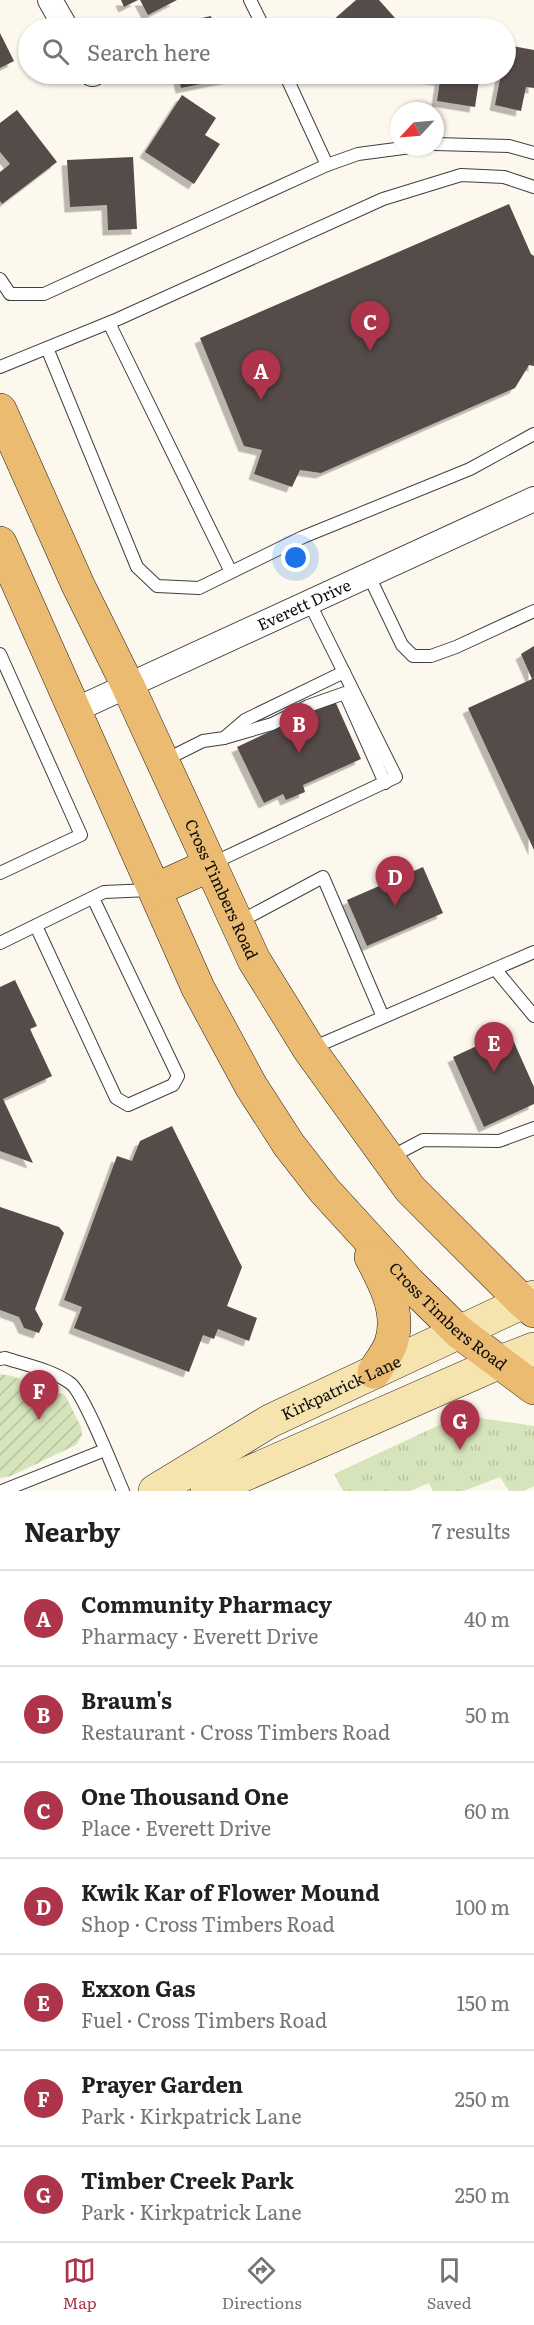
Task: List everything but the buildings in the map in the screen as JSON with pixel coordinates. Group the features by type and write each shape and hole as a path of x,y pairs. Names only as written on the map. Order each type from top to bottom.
{"main road":[{"name":"Cross Timbers Road","path":"0,410 78,585 128,686 254,960 309,1049 410,1190 530,1303"},
{"name":"Cross Timbers Road","path":"0,543 198,988 251,1086 289,1145 324,1190 409,1283 459,1332 534,1388"},
{"path":"155,890 210,865"},
{"path":"354,1224 388,1287 394,1314 391,1344 374,1372"}],"street":[{"path":"50,0 60,18"},
{"name":"Everett Drive","path":"75,710 534,499"},
{"name":"Kirkpatrick Lane","path":"155,1491 270,1421 459,1332 530,1303"},
{"path":"207,1491 534,1349"}],"lane":[{"path":"250,0 259,18"},
{"path":"290,84 327,165"},
{"path":"444,144 509,146 534,153"},
{"path":"0,279 10,294 44,294 327,165 357,154 390,150"},
{"path":"0,367 109,323 384,199 461,175 504,177 534,187"},
{"path":"109,323 231,572"},
{"path":"47,348 137,567 157,586 199,588 303,537 470,469 534,434"},
{"path":"369,574 402,645 413,656 431,656 448,650 534,611"},
{"path":"210,865 396,777 309,602"},
{"path":"0,654 81,835 0,873"},
{"path":"224,738 245,720 344,672"},
{"path":"162,761 203,741 224,738 272,724 308,706 345,693 385,783"},
{"path":"237,923 323,877 384,1017"},
{"path":"0,943 104,892 155,890"},
{"path":"36,926 116,1098 128,1105 173,1085 178,1076 93,898"},
{"path":"309,1049 534,952"},
{"path":"495,969 534,1016"},
{"path":"388,1159 423,1140 499,1141 534,1128"},
{"path":"0,1359 5,1358 39,1369 72,1383 86,1407 123,1491"},
{"path":"2,1491 105,1450"}],"green space":[{"path":"0,1374 65,1395 81,1427 82,1435 76,1445 11,1476 0,1478"},
{"path":"461,1415 534,1426 534,1486 524,1491 509,1491 500,1477 464,1491 433,1491 429,1483 410,1491 343,1491 334,1474"}],"place":[{"name":"One Thousand One","path":"370,351"},
{"name":"Community Pharmacy","path":"261,400"},
{"name":"Braum's","path":"299,753"},
{"name":"Kwik Kar of Flower Mound","path":"395,906"},
{"name":"Exxon Gas","path":"494,1072"},
{"name":"Prayer Garden","path":"39,1420"},
{"name":"Timber Creek Park","path":"460,1450"}]}
